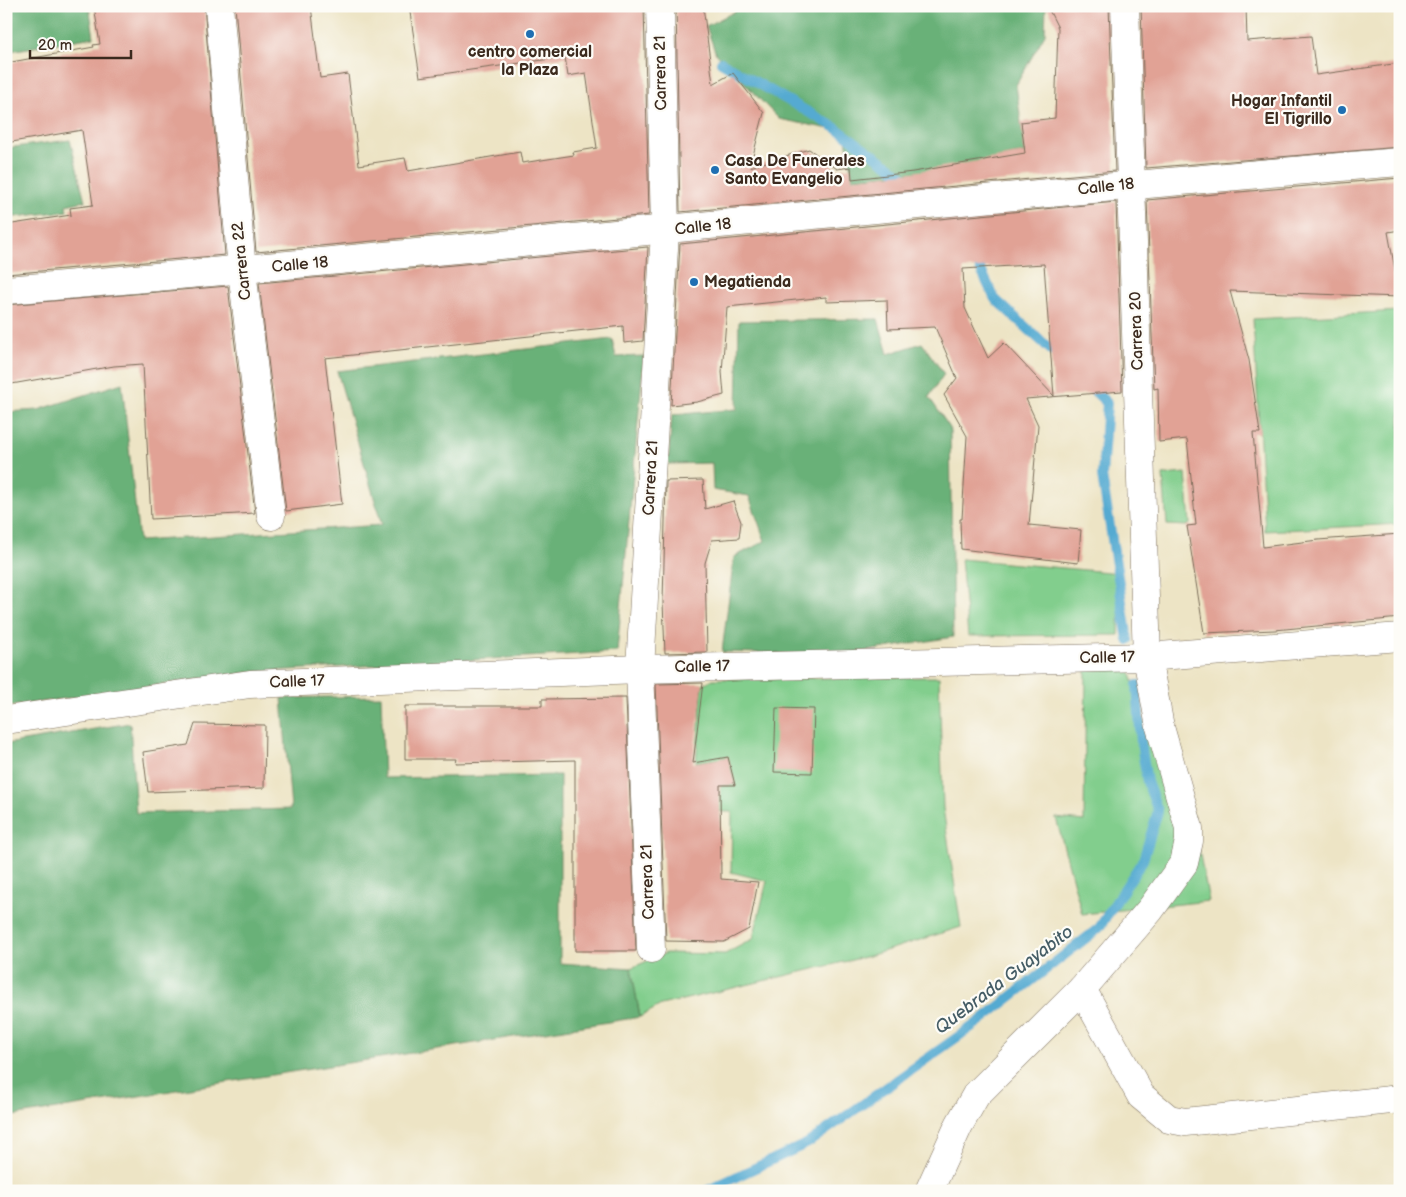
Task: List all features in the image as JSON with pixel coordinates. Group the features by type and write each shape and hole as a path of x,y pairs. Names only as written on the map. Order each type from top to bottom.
{"street":[{"name":"Carrera 22","path":"219,6 242,270 271,516"},
{"name":"Carrera 21","path":"651,949 640,669 665,231 660,6"},
{"name":"Carrera 20","path":"929,1191 959,1125 976,1095 1082,988 1150,910 1179,872 1187,853 1189,828 1160,726 1146,657 1125,6"},
{"name":"Calle 18","path":"6,290 665,231 1131,184 1400,162"},
{"name":"Calle 17","path":"6,720 250,684 640,669 1146,657 1400,637"},
{"path":"1082,988 1141,1096 1169,1119 1186,1122 1400,1099"}],"green space":[{"path":"6,6 89,6 94,37 10,51 6,32"},
{"path":"738,6 1046,6 1045,34 1016,85 1025,153 929,171 852,178 845,132 779,119 716,54 706,26 736,11"},
{"path":"70,140 85,201 66,205 67,211 6,218 6,148"},
{"path":"1400,311 1400,524 1265,531 1253,319"},
{"path":"878,319 888,354 922,343 944,374 929,397 950,428 953,637 842,655 722,652 734,557 765,541 749,496 713,490 712,463 668,464 672,415 737,409 739,321"},
{"path":"612,339 616,357 644,356 617,652 251,672 6,707 6,412 38,410 122,383 139,541 382,525 337,371"},
{"path":"1186,473 1190,524 1187,526 1167,525 1163,475"},
{"path":"961,559 1120,573 1119,635 968,636"},
{"path":"1130,665 1138,709 1189,799 1209,901 1082,914 1056,818 1084,821 1086,669"},
{"path":"939,677 943,808 961,927 869,956 661,1005 640,1017 631,968 666,953 725,954 753,939 767,881 731,872 732,812 693,811 694,788 735,785 728,757 696,762 703,684 713,679"},
{"path":"381,696 384,778 560,775 560,963 631,968 640,1017 6,1117 6,744 130,723 136,813 291,809 282,698"}],"building":[{"path":"94,6 204,6 225,255 6,274 6,225 71,215 70,208 93,205 82,130 6,143 6,63 94,47 93,45 100,44"},
{"path":"235,6 311,6 320,78 348,74 359,165 405,158 408,171 520,152 522,163 574,155 573,152 597,148 586,73 568,76 565,57 420,77 409,6 644,6 649,215 256,252"},
{"path":"676,6 703,6 713,84 733,73 764,113 750,167 809,149 837,169 851,167 852,179 913,172 1025,153 1021,122 1055,118 1058,28 1047,6 1109,6 1115,171 680,212"},
{"path":"1141,6 1246,6 1247,41 1311,36 1316,75 1400,63 1400,147 1146,168"},
{"path":"1400,178 1400,230 1388,232 1400,297 1230,291 1249,360 1260,433 1253,433 1263,547 1318,540 1400,534 1400,618 1275,630 1204,633 1187,526 1196,525 1187,439 1159,442 1158,388 1154,389 1147,200"},
{"path":"1116,202 1122,391 1026,399 1038,425 1029,525 1081,530 1078,563 961,549 960,519 962,519 967,436 944,395 957,378 935,327 888,329 887,300 826,302 826,297 727,307 722,372 724,395 697,402 671,405 680,244","holes":["1044,264 1054,396 1004,343 988,358 965,308 963,269"]},
{"path":"648,247 643,341 624,343 623,326 325,358 342,504 286,511 259,283"},
{"path":"228,286 255,513 151,519 143,364 114,366 6,385 6,305"},
{"path":"703,480 705,509 733,501 741,522 739,538 712,540 705,563 707,652 665,653 663,602 666,481"},
{"path":"703,683 693,763 728,757 735,785 720,785 721,879 758,882 749,929 724,942 666,941 656,684"},
{"path":"626,698 636,951 575,951 575,760 455,763 456,759 405,759 405,706 542,706 542,699"},
{"path":"776,708 814,709 812,773 774,772"},
{"path":"195,724 265,725 264,788 148,792 143,752 188,745"}],"waterway":[{"name":"Quebrada Guayabito","path":"721,62 836,128 934,198"},
{"path":"975,258 995,299 1061,359"},
{"path":"1088,385 1107,403 1102,476 1128,640"},
{"name":"Quebrada Guayabito","path":"706,1191 808,1143 980,1021 1099,928 1143,860 1158,811 1147,782 1141,743 1137,685"}],"place":[{"name":"centro comercial la Plaza","path":"530,34"},
{"name":"Hogar Infantil El Tigrillo","path":"1342,110"},
{"name":"Casa De Funerales Santo Evangelio","path":"715,170"},
{"name":"Megatienda","path":"694,282"}]}
